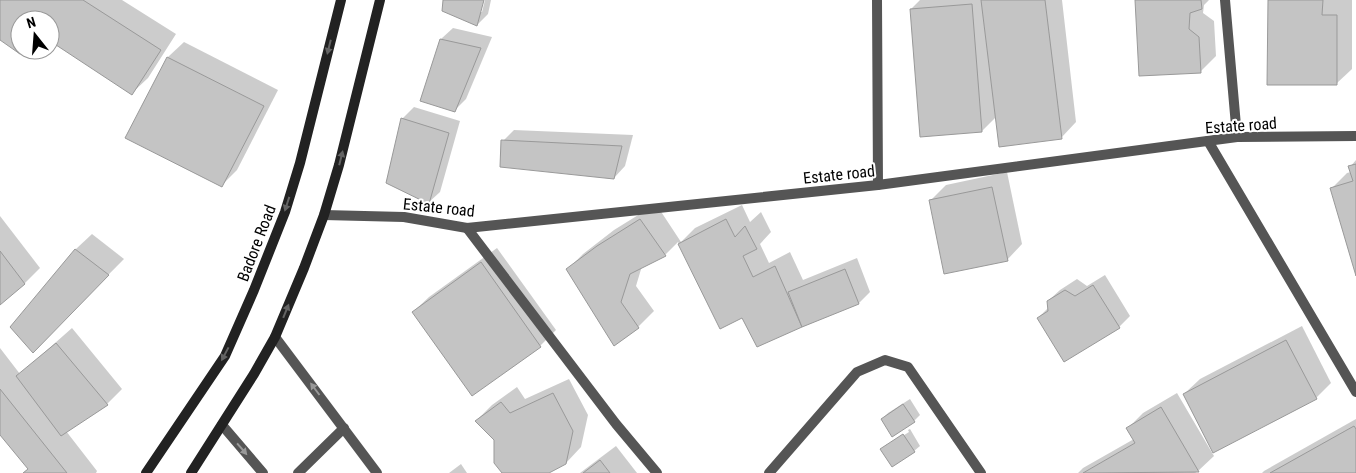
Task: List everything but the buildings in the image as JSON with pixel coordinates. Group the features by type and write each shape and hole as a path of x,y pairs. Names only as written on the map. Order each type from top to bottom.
{"main road":[{"name":"Badore Road","path":"146,473 225,356 254,290 285,212 300,163 341,0"},
{"path":"190,473 254,374 275,337 324,215 339,165 380,0"}],"street":[{"path":"877,0 878,185"},
{"path":"1225,0 1237,138"},
{"name":"Estate road","path":"324,215 404,218 467,228 878,185 1208,141 1237,138 1356,136"},
{"path":"1208,141 1356,392"},
{"path":"467,228 616,424 657,473"},
{"path":"275,337 377,473"},
{"path":"769,473 857,372 885,360 908,367 981,473"},
{"path":"222,425 263,473"},
{"path":"298,473 344,428"}]}
